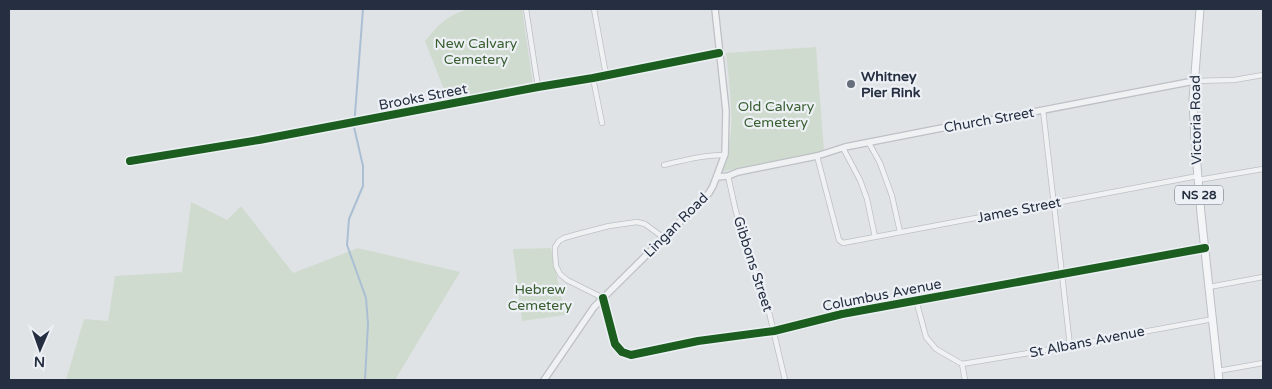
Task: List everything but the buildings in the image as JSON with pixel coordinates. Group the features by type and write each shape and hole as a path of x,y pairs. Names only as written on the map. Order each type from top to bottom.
{"main road":[{"name":"Victoria Road","path":"1200,9 1193,100 1194,138 1219,380"}],"street":[{"path":"526,9 538,87"},
{"path":"594,9 606,75"},
{"name":"Lingan Road","path":"544,380 594,307 709,193 717,177 725,155 726,111 715,9"},
{"name":"Brooks Street","path":"130,161 269,138 719,53"},
{"name":"Church Street","path":"717,177 946,127 1194,81 1234,80 1263,75"},
{"path":"593,78 602,124"},
{"path":"1043,110 1070,346"},
{"path":"869,143 880,164 892,196 900,232"},
{"path":"843,148 864,189 870,208 875,237"},
{"path":"664,165 690,158 725,155"},
{"name":"James Street","path":"817,156 839,239 844,243 1054,203 1198,178 1263,170"},
{"name":"Gibbons Street","path":"728,176 736,212 760,282 774,331 785,380"},
{"path":"603,298 567,280 560,274 556,266 555,253 555,247 559,241 609,226 637,222 645,224 664,238"},
{"name":"Columbus Avenue","path":"603,298 615,344 618,350 631,354 698,341 774,331 842,314 1205,248"},
{"path":"1209,287 1263,277"},
{"path":"916,300 926,337 941,352 962,364 965,380"},
{"name":"St Albans Avenue","path":"962,364 1213,319"},
{"path":"1218,371 1263,362"}],"green space":[{"name":"New Calvary Cemetery","path":"471,9 522,9 533,84 448,100 425,41 450,16"},
{"name":"Old Calvary Cemetery","path":"816,47 824,151 720,172 727,154 731,129 731,104 726,53"},
{"path":"191,202 227,220 241,206 293,273 358,248 460,272 395,380 66,380 84,319 108,321 115,276 182,272"},
{"name":"Hebrew Cemetery","path":"551,248 565,315 522,321 513,249"}],"waterway":[{"path":"363,9 354,127 363,166 363,186 349,219 347,245 366,298 368,324 365,380"}],"cycle path":[{"path":"130,161 259,140 719,53"},
{"path":"603,298 615,344 622,352 631,355 698,341 774,331 842,314 1205,248"}],"place":[{"name":"Whitney Pier Rink","path":"851,84"}]}
